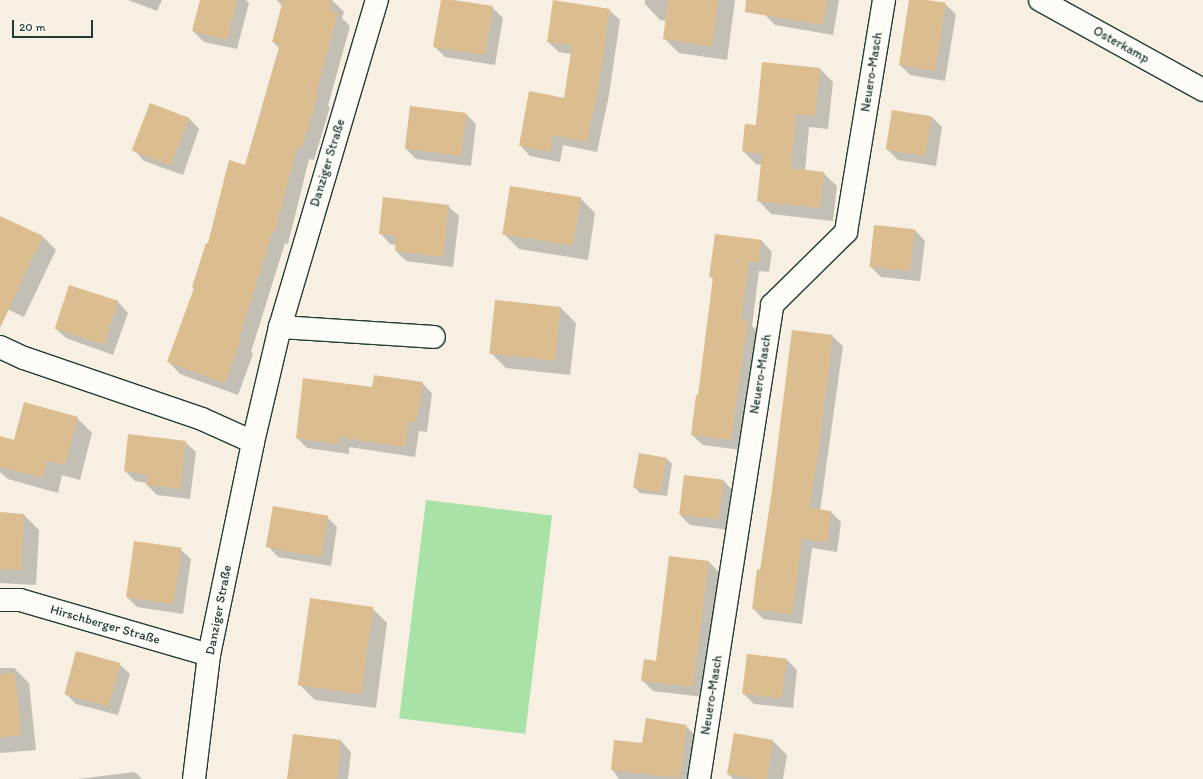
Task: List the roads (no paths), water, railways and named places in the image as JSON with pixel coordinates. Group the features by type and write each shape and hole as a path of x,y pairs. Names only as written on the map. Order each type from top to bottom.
{"street":[{"name":"Danziger Straße","path":"194,779 210,655 253,442 280,327 377,0"},
{"name":"Neuero-Masch","path":"699,779 772,305 846,232 884,0"},
{"name":"Osterkamp","path":"1040,0 1203,90"},
{"path":"280,327 434,337"},
{"path":"0,347 30,360 202,419 253,442"},
{"name":"Hirschberger Straße","path":"0,600 20,600 210,655"}]}
